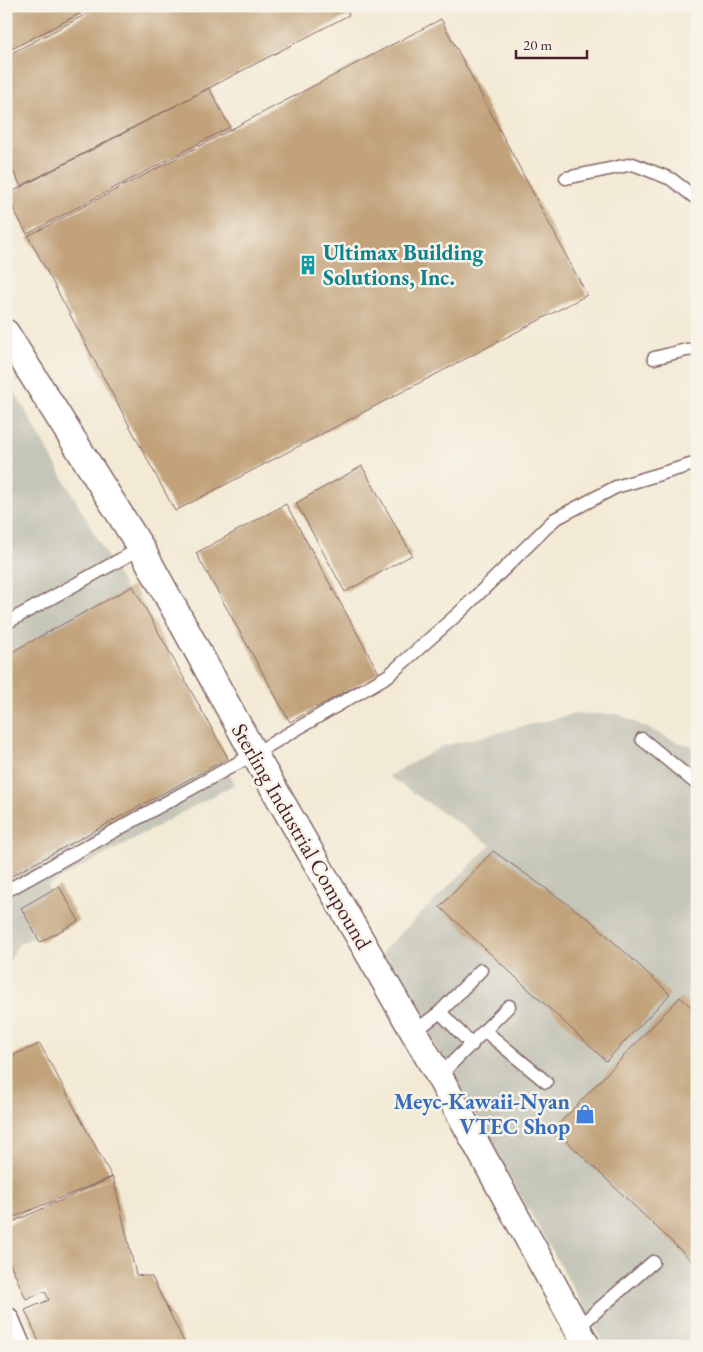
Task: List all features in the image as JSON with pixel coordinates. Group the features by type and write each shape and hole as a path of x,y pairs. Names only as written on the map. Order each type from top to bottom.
{"street":[{"name":"Sterling Industrial Compound","path":"6,333 141,548 254,754 440,1076 582,1337"},
{"path":"6,1320 18,1346"}],"lane":[{"path":"566,178 633,164 671,179 697,199"},
{"path":"654,358 697,349"},
{"path":"6,891 254,754 389,675 460,612 555,519 616,488 697,463"},
{"path":"6,622 141,548"},
{"path":"642,738 697,784"},
{"path":"414,1032 440,1012 481,970"},
{"path":"440,1076 510,1006"},
{"path":"440,1012 472,1045"},
{"path":"486,1031 546,1082"},
{"path":"582,1337 653,1262"}],"shaded area":[{"path":"6,376 235,784 47,886 67,919 18,945 6,968"},
{"name":"Meyc-Kawaii-Nyan VTEC Shop","path":"574,714 617,714 677,742 697,747 697,1346 606,1346 382,952 491,845 388,776 443,746"}],"building":[{"path":"6,6 94,6 6,52"},
{"path":"102,6 345,6 349,15 21,186 6,158 6,56"},
{"name":"Ultimax Building Solutions, Inc.","path":"441,19 587,295 175,511 28,236"},
{"path":"209,88 230,127 27,234 6,195"},
{"path":"362,466 412,555 345,592 296,503"},
{"path":"286,504 379,673 290,722 196,553"},
{"path":"133,586 228,758 6,879 6,655"},
{"path":"493,851 589,919 670,994 606,1061 440,907"},
{"path":"59,886 79,921 40,942 21,908"},
{"path":"680,997 697,1012 697,1266 554,1129"},
{"path":"40,1044 112,1177 6,1220 6,1058"},
{"path":"113,1177 136,1275 152,1277 186,1346 41,1346 25,1310 49,1300 45,1291 26,1299 6,1254 6,1225"}],"place":[{"name":"Ultimax Building Solutions, Inc.","path":"308,265"},
{"name":"Meyc-Kawaii-Nyan VTEC Shop","path":"585,1114"}]}
